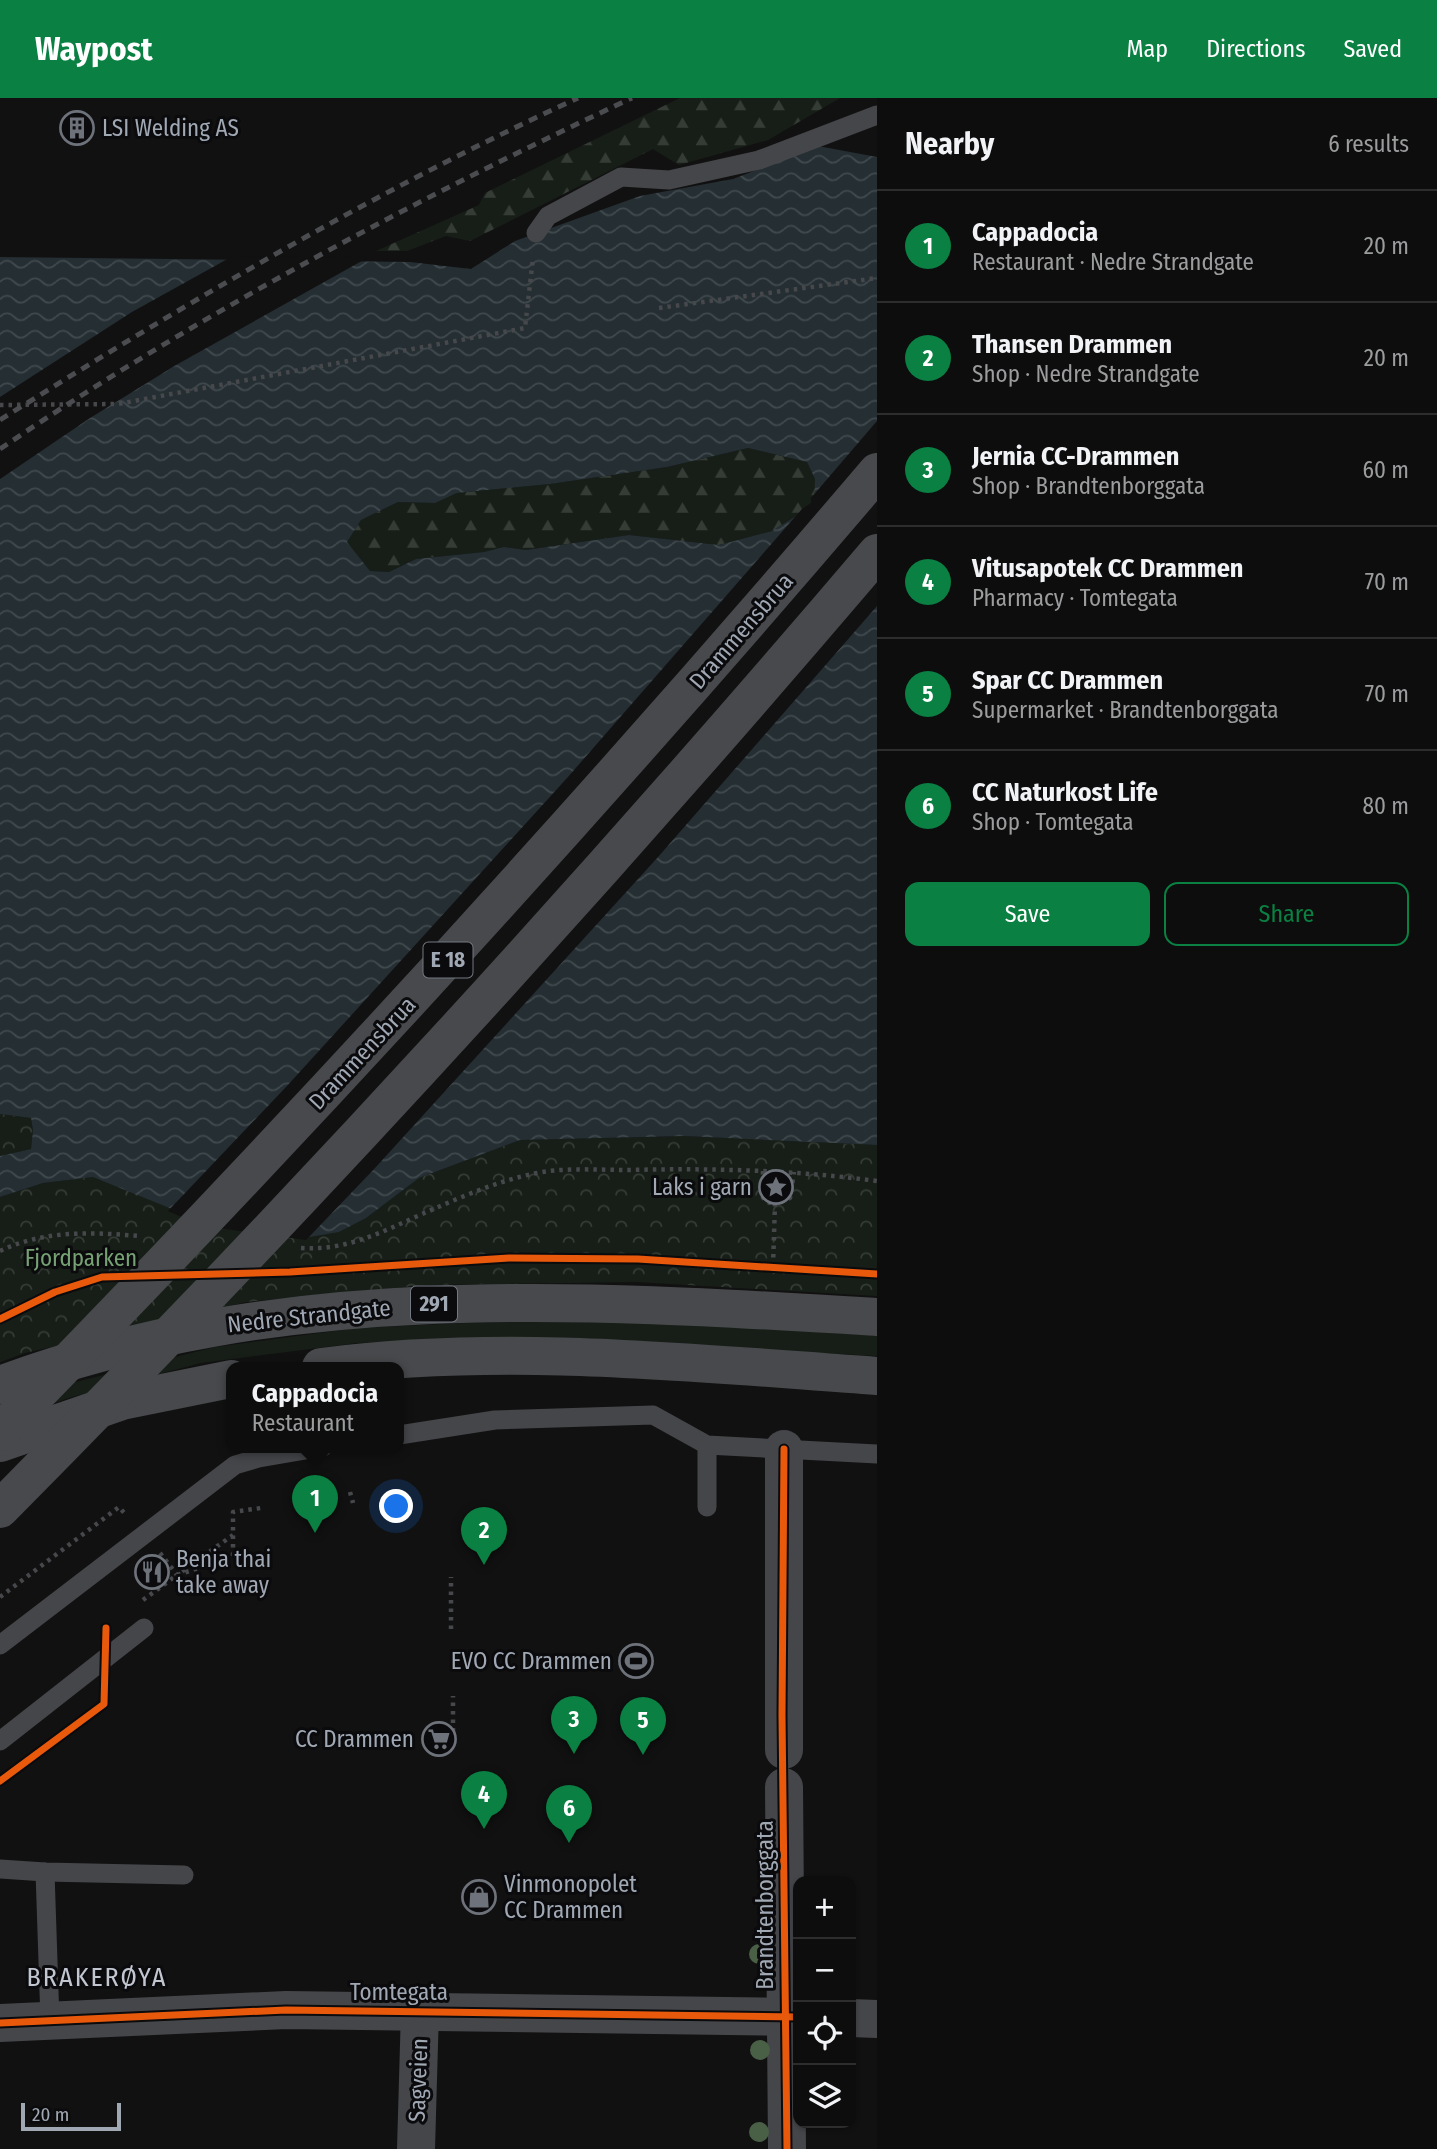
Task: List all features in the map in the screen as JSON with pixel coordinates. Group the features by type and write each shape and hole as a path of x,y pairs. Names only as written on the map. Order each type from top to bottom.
{"highway":[{"name":"Drammensbrua","path":"0,1432 295,1126 452,956 745,627 877,472"},
{"name":"E 18","path":"0,1509 144,1361 455,1030 639,828 877,553"},
{"name":"Nedre Strandgate","path":"0,1385 124,1345 229,1324 325,1311 537,1302 672,1305 877,1317"},
{"path":"372,1362 422,1357 532,1356 877,1376"},
{"path":"0,1443 122,1401 226,1380"}],"street":[{"name":"Brandtenborggata","path":"784,1449 784,1768 791,2017 788,2149"},
{"name":"Tomtegata","path":"0,2023 286,2010 791,2017"},
{"name":"Sagveien","path":"416,2149 420,2010"},
{"path":"856,2018 877,2019"}],"lane":[{"path":"536,233 548,216 621,177 669,180 759,160 877,115"},
{"path":"404,1434 495,1420 653,1415 707,1445 877,1454"},
{"path":"707,1445 707,1507"},
{"path":"0,1644 150,1540 235,1465 288,1453"},
{"path":"0,1741 144,1628"},
{"path":"0,1868 45,1872 184,1875"},
{"path":"45,1872 50,2021"}],"path":[{"path":"0,405 118,404 526,328 536,233"},
{"path":"659,308 877,278"},
{"path":"289,1247 317,1249 346,1245 382,1234 488,1187 533,1174 680,1169 794,1172 877,1181"},
{"path":"763,1171 762,1196 766,1202 775,1204 790,1198 794,1172"},
{"path":"774,1266 775,1204"},
{"path":"0,1251 56,1234 151,1237"},
{"path":"760,1265 786,1267"},
{"path":"350,1492 353,1503"},
{"path":"0,1597 119,1507 150,1540 177,1575"},
{"path":"177,1575 236,1557 233,1513 261,1508"},
{"path":"143,1600 233,1535"},
{"path":"451,1577 451,1629"},
{"path":"453,1696 453,1740"}],"green space":[{"path":"680,98 840,98 768,140 679,165 653,149 470,241 446,236 407,251 376,251 479,205 485,193"},
{"path":"748,448 807,462 815,479 815,505 772,531 719,545 629,535 526,550 504,547 484,552 416,559 389,572 370,571 347,542 361,520 398,502 435,503 457,493 550,484 667,467"},
{"path":"0,1114 31,1118 31,1149 0,1156"},
{"name":"Fjordparken","path":"684,1136 877,1145 877,1296 637,1282 425,1285 246,1302 25,1353 0,1362 0,1197 43,1183 93,1177 126,1189 339,1232 366,1218 419,1178 520,1140"},
{"path":"557,1319 808,1330 877,1336 877,1356 537,1338 357,1343 201,1363 72,1397 0,1422 0,1407 76,1382 215,1347 357,1328"}],"water":[{"path":"818,146 877,157 877,1145 684,1136 520,1140 419,1178 366,1218 339,1232 309,1237 204,1222 93,1177 43,1183 0,1197 0,1156 31,1149 33,1130 31,1118 0,1114 0,257 410,262 471,269 515,241 640,196 733,179","holes":["748,448 807,462 815,479 814,505 772,531 719,545 629,535 526,550 504,547 484,552 416,559 389,572 370,571 347,542 361,520 398,502 435,503 457,493 550,484 667,467"]}],"pier":[{"path":"233,256 367,258 176,365 90,418 0,479 0,397 132,312"},
{"path":"877,421 877,606 658,857 306,1240 203,1226 168,1211 287,1086 568,777 802,509 811,503 811,498"}],"railway":[{"path":"0,420 141,333 356,209 503,133 578,98"},
{"path":"0,449 152,352 309,261 469,177 632,98"}],"cycle path":[{"path":"0,1319 55,1292 102,1277 290,1272 509,1258 638,1259 877,1274"},
{"path":"784,1449 782,1715 787,2149"},
{"path":"0,1781 104,1704 106,1628"},
{"path":"0,2023 286,2010 793,2017"}],"place":[{"name":"LSI Welding AS","path":"77,128"},
{"name":"Laks i garn","path":"776,1187"},
{"name":"Cappadocia","path":"315,1533"},
{"name":"Thansen Drammen","path":"484,1565"},
{"name":"Benja thai take away","path":"152,1572"},
{"name":"EVO CC Drammen","path":"636,1661"},
{"name":"CC Drammen","path":"439,1739"},
{"name":"Jernia CC-Drammen","path":"574,1754"},
{"name":"Spar CC Drammen","path":"643,1755"},
{"name":"Vitusapotek CC Drammen","path":"484,1829"},
{"name":"CC Naturkost Life","path":"569,1843"},
{"name":"Vinmonopolet CC Drammen","path":"479,1897"}],"district":[{"name":"BRAKERØYA","path":"97,1977"}]}
